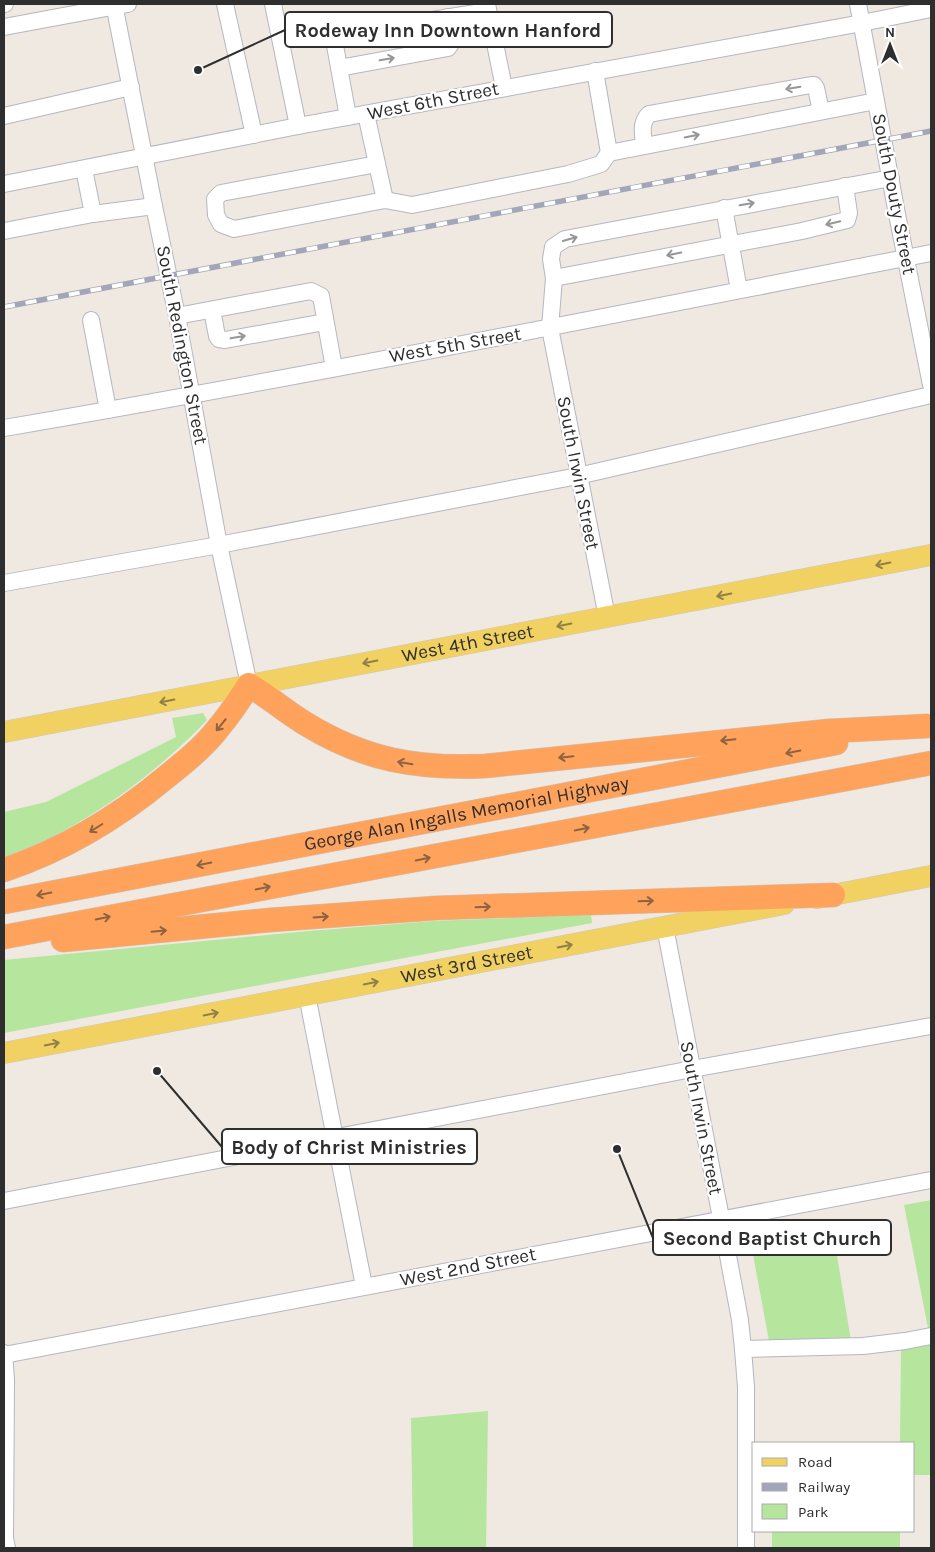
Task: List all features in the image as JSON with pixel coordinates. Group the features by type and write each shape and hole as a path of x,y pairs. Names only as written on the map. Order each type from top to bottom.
{"highway":[{"path":"4,870 64,846 141,798 180,767 204,744 220,726 249,685 271,698 311,727 350,746 393,761 437,767 485,766 829,730 929,726"},
{"name":"George Alan Ingalls Memorial Highway","path":"4,902 929,726"},
{"name":"George Alan Ingalls Memorial Highway","path":"4,937 931,763"},
{"path":"4,942 58,940 270,920 436,908 833,895"}],"main road":[{"name":"West 4th Street","path":"4,732 931,555"},
{"name":"West 3rd Street","path":"4,1053 931,876"}],"street":[{"path":"4,27 119,4"},
{"name":"South Redington Street","path":"119,4 131,87 144,157 193,395 219,545 249,685"},
{"path":"225,4 254,135"},
{"path":"273,4 298,126"},
{"name":"South Douty Street","path":"858,4 931,385"},
{"path":"348,117 334,40 339,35 448,17 488,7 504,88"},
{"name":"West 6th Street","path":"4,184 298,126 931,9"},
{"path":"339,68 448,48 452,42 448,17"},
{"path":"594,71 609,153"},
{"path":"644,145 642,127 644,120 649,114 811,85 814,85 816,88 821,112"},
{"path":"4,116 131,87"},
{"path":"377,164 221,193 215,199 216,215 221,224 234,229 385,200 412,205 568,174 601,164 609,153 644,145 876,101"},
{"path":"366,114 385,200"},
{"path":"84,169 93,214"},
{"path":"739,290 724,208 890,178"},
{"path":"554,278 802,231 847,220 849,213 846,186"},
{"path":"4,231 93,214 154,206"},
{"name":"South Irwin Street","path":"607,617 550,328 554,278 553,246 565,239 724,208"},
{"name":"West 5th Street","path":"4,428 193,395 550,328 931,253"},
{"path":"177,316 311,292 321,296 334,368"},
{"path":"212,310 217,336 219,339 225,340 325,322"},
{"path":"91,320 108,410"},
{"path":"4,583 219,545 578,476 931,395"},
{"name":"South Irwin Street","path":"665,927 721,1218 743,1349 746,1387 746,1548"},
{"path":"308,995 364,1286"},
{"path":"4,1201 692,1069 931,1026"},
{"name":"West 2nd Street","path":"4,1354 931,1180"},
{"path":"743,1349 863,1346 931,1336"},
{"path":"4,1354 6,1379 5,1538 7,1548"}],"green space":[{"path":"203,713 207,720 187,740 164,761 113,800 59,833 31,847 4,857 4,812 46,802 176,737 172,718"},
{"path":"591,915 592,923 4,1033 4,960 433,921"},
{"path":"931,1200 931,1327 928,1328 904,1205"},
{"path":"831,1219 851,1341 769,1341 750,1238 752,1234"},
{"path":"931,1342 931,1475 915,1475 915,1442 900,1442 901,1348"},
{"path":"488,1411 486,1548 413,1548 411,1418"},
{"path":"772,1532 900,1532 900,1548 772,1548"}],"railway":[{"path":"4,307 931,131"}],"place":[{"name":"Rodeway Inn Downtown Hanford","path":"198,70"},
{"name":"Body of Christ Ministries","path":"157,1071"},
{"name":"Second Baptist Church","path":"617,1149"}]}
